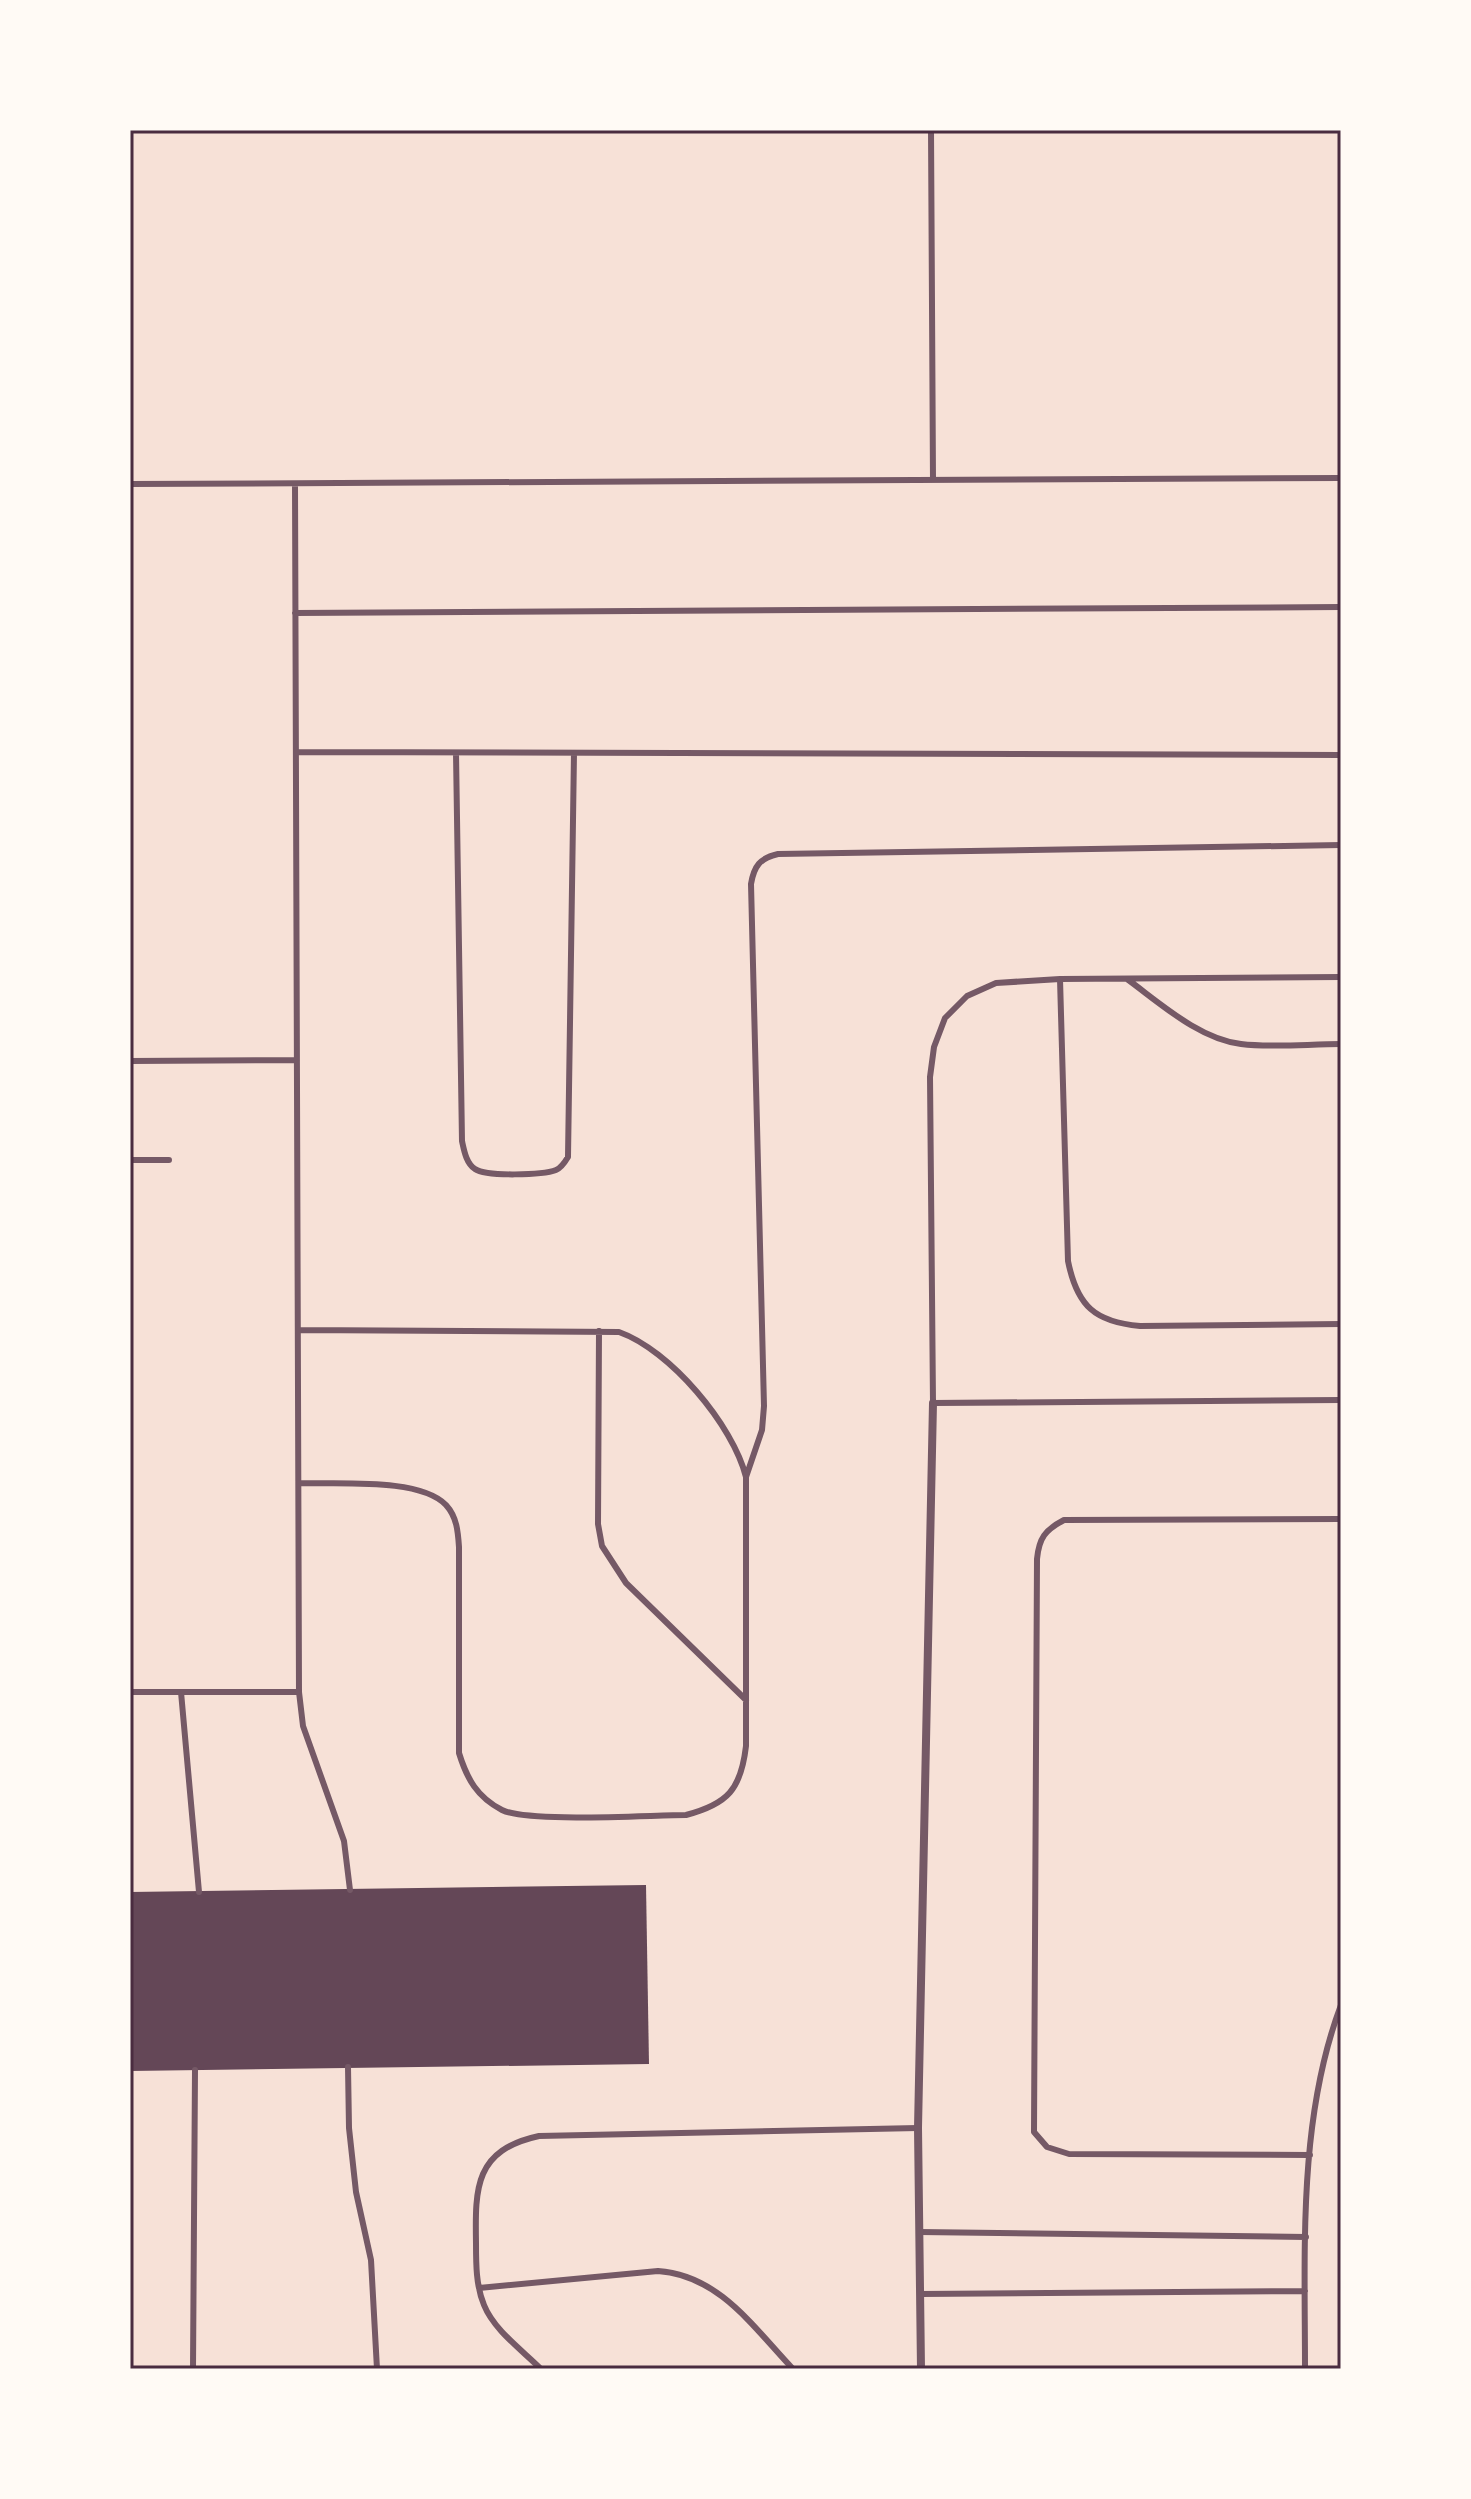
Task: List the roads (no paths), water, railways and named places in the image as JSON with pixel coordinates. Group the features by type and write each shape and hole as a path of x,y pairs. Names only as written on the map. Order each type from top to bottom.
{"street":[{"path":"921,2369 918,2128 933,1403"}],"lane":[{"path":"931,130 933,480"},
{"path":"130,484 1341,478"},
{"path":"295,484 299,1692 303,1726 344,1841 350,1890"},
{"path":"295,613 1341,607"},
{"path":"297,752 1341,755"},
{"path":"456,753 462,1141 466,1156 475,1169 490,1174 544,1173 559,1169 568,1157 574,753"},
{"path":"746,1477 762,1430 764,1406 751,884 753,869 764,857 778,854 1341,845"},
{"path":"1341,977 1060,979 996,983 967,996 945,1018 934,1047 930,1077 933,1403 1341,1400"},
{"path":"1125,978 1197,1028 1218,1038 1240,1044 1341,1044"},
{"path":"1060,979 1068,1261 1073,1287 1089,1309 1113,1323 1140,1326 1341,1324"},
{"path":"130,1061 297,1060"},
{"path":"130,1160 169,1160"},
{"path":"298,1330 619,1332 654,1350 721,1420 733,1438 746,1477 743,1771 731,1793 711,1809 686,1815 531,1816 505,1812 483,1798 467,1778 459,1753 459,1547 457,1524 447,1506 428,1492 407,1487 299,1483"},
{"path":"599,1331 598,1524 602,1546 626,1583 746,1700"},
{"path":"1310,2155 1069,2154 1047,2147 1034,2132 1037,1559 1044,1535 1064,1520 1341,1519"},
{"path":"130,1692 299,1692"},
{"path":"181,1692 199,1892"},
{"path":"1305,2369 1310,2155 1318,2088 1341,2005"},
{"path":"348,2067 349,2128 356,2192 371,2260 377,2369"},
{"path":"193,2369 195,2070"},
{"path":"541,2369 493,2320 479,2288 475,2198 481,2174 488,2164 495,2155 515,2142 539,2136 918,2128"},
{"path":"920,2232 1306,2237"},
{"path":"479,2288 658,2271 683,2273 705,2282 724,2297 793,2369"},
{"path":"921,2294 1305,2291"}]}
